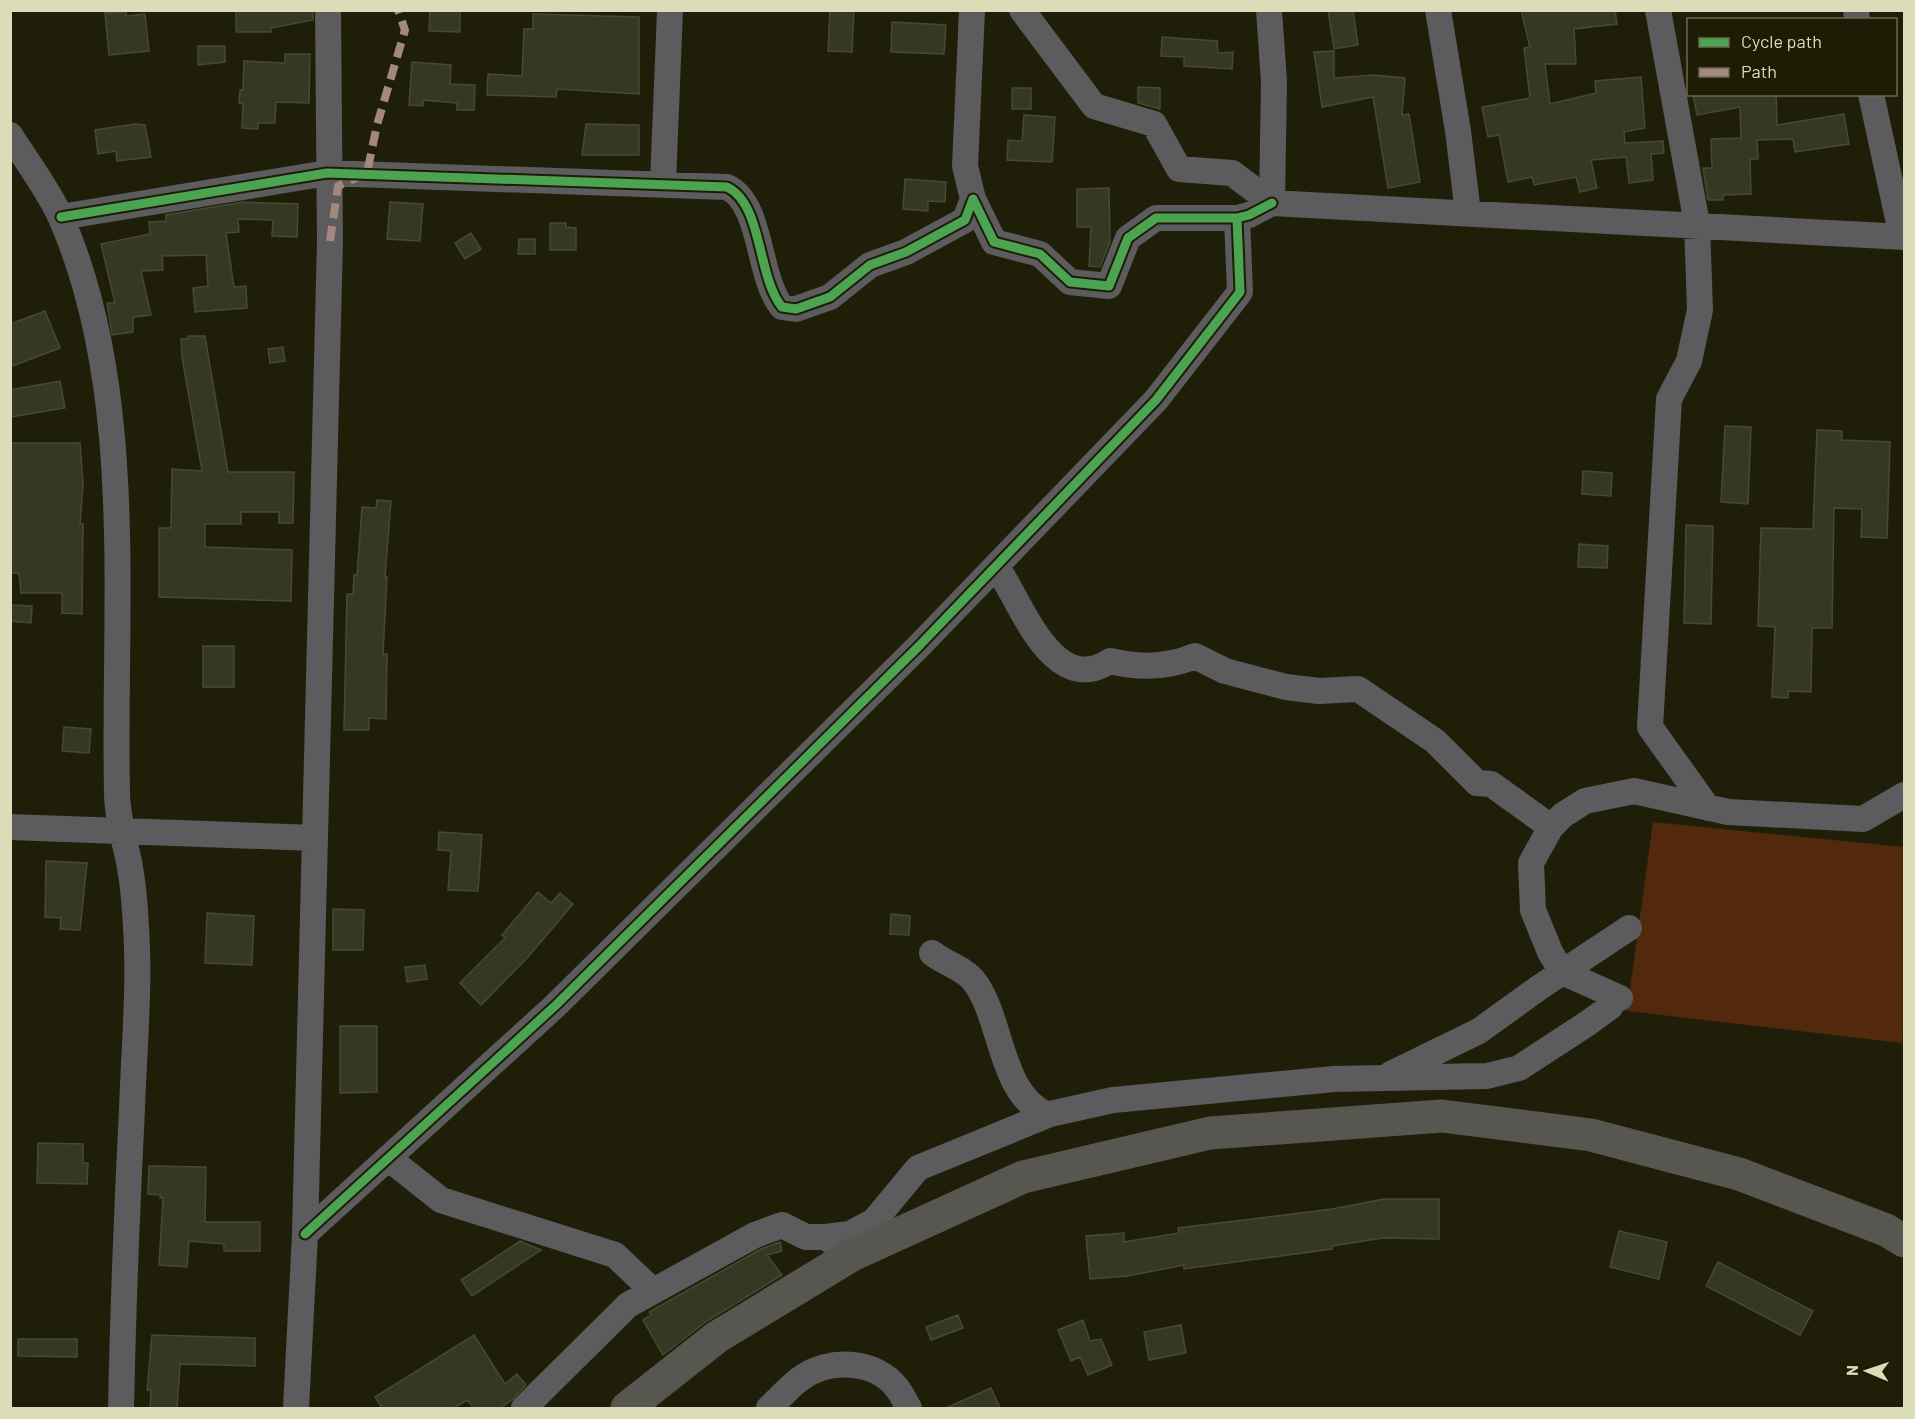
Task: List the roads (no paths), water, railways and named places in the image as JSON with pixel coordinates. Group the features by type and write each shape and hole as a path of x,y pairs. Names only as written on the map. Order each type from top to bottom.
{"highway":[{"path":"627,1408 717,1338 852,1256 1023,1177 1141,1147 1210,1133 1442,1116 1591,1135 1739,1174 1886,1230 1905,1241"}],"street":[{"path":"296,1408 305,1234 330,241 327,173 330,127 328,10"},
{"path":"663,183 670,10"},
{"path":"972,10 964,166 973,199 994,242 1040,254 1070,282 1109,286 1128,238 1156,218 1237,218 1250,215 1272,203 1697,224 1903,237 1871,96"},
{"path":"1022,10 1094,106 1154,124 1179,170 1232,173 1272,203"},
{"path":"1269,10 1274,82 1272,203"},
{"path":"1438,10 1458,131 1468,213"},
{"path":"1658,10 1697,224 1700,310 1689,361 1669,399 1650,727 1708,808"},
{"path":"10,135 61,217 83,282 107,394 115,480 118,608 117,796 120,830 129,863 136,927 135,1024 121,1408"},
{"path":"61,217 327,173 727,187 736,191 742,199 754,228 772,294 782,307 796,309 830,297 870,265 906,252 965,220 973,199"},
{"path":"305,1234 556,1005 919,646 1156,400 1240,292 1237,218"},
{"path":"996,566 1008,584 1017,606 1031,623 1041,643 1054,658 1084,669 1102,667 1110,661 1144,666 1169,664 1195,656 1225,671 1286,687 1319,691 1358,689 1435,741 1477,783 1491,784 1551,827"},
{"path":"524,1408 628,1305 653,1291 755,1235 782,1225 806,1237 825,1238 850,1234 874,1221 918,1168 1048,1115 1113,1100 1334,1079 1487,1076 1519,1068 1588,1023 1618,998 1562,972 1550,952 1533,910 1531,863 1551,827 1585,801 1634,791 1728,812 1863,819 1905,818"},
{"path":"1863,819 1905,795"},
{"path":"10,827 315,838"},
{"path":"1385,1077 1479,1031 1629,928"},
{"path":"932,953 973,978 994,1018 999,1041 1016,1084 1029,1102 1048,1115"},
{"path":"388,1158 441,1200 615,1255 653,1291"},
{"path":"825,1238 852,1256"},
{"path":"769,1408 800,1379 823,1366 848,1364 874,1371 897,1386 909,1408"}]}
